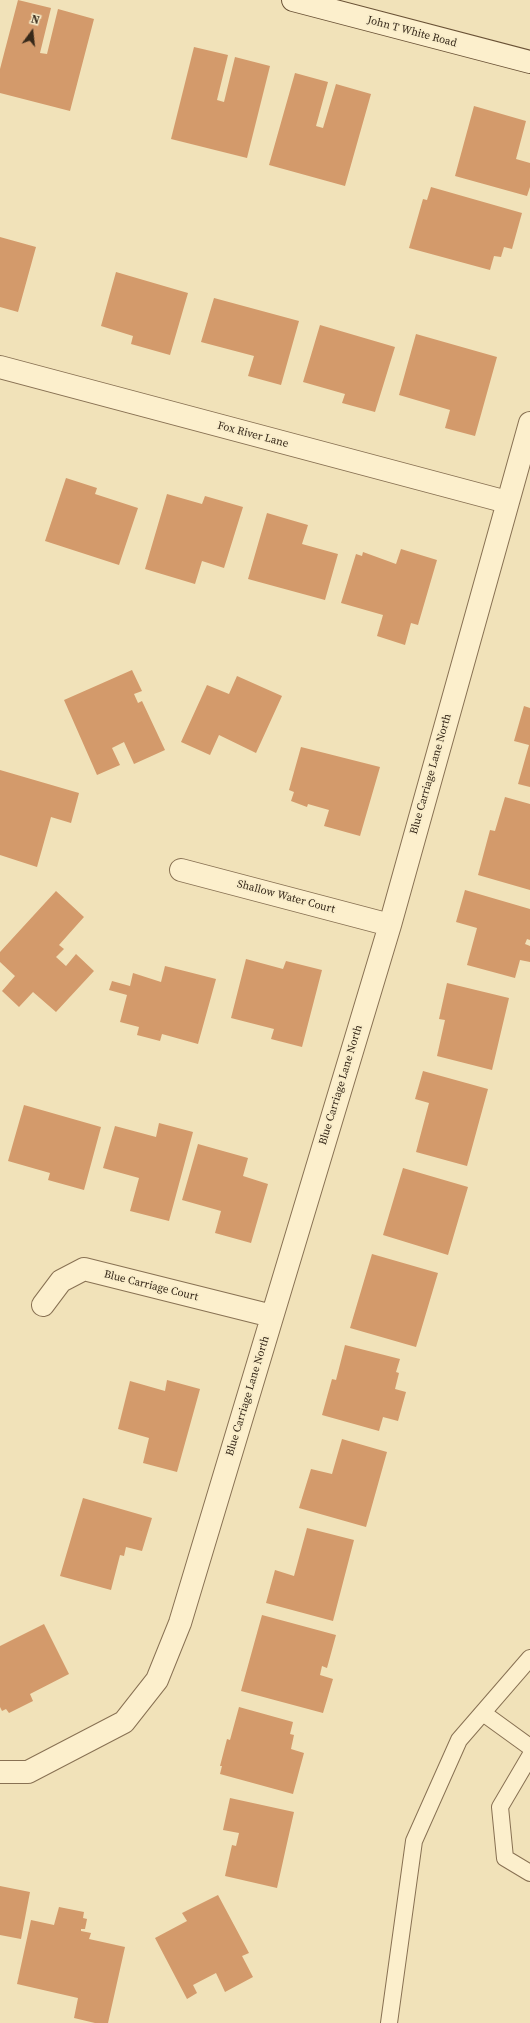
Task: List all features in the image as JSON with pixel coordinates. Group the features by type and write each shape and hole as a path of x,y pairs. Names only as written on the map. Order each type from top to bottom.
{"street":[{"name":"John T White Road","path":"294,0 530,62"},
{"name":"Fox River Lane","path":"0,367 507,502"},
{"name":"Blue Carriage Lane North","path":"0,1772 28,1772 124,1722 157,1680 180,1623 390,924 530,423"},
{"name":"Shallow Water Court","path":"182,870 390,924"},
{"name":"Blue Carriage Court","path":"43,1305 61,1281 84,1269 272,1316"}],"lane":[{"path":"389,2023 414,1841 459,1740 530,1658"},
{"path":"483,1713 530,1747"},
{"path":"530,1756 500,1806 506,1858 530,1873"}],"building":[{"path":"18,0 51,8 40,53 47,54 58,9 94,19 70,111 0,93 0,69"},
{"path":"194,47 228,55 217,100 224,102 235,57 270,66 247,158 171,139"},
{"path":"295,73 328,82 316,126 323,128 336,84 371,94 345,186 269,165"},
{"path":"474,106 526,121 516,159 530,163 530,187 527,196 455,176"},
{"path":"431,187 522,213 512,249 504,247 501,257 494,256 490,270 409,248 423,199 427,200"},
{"path":"0,237 36,247 18,312 0,307"},
{"path":"116,272 188,293 170,355 131,344 133,336 101,326"},
{"path":"214,298 299,321 281,385 248,376 254,356 201,342"},
{"path":"320,325 395,347 375,412 342,403 345,394 303,382"},
{"path":"416,334 497,357 475,436 445,428 450,410 399,395"},
{"path":"66,478 97,488 95,494 138,508 119,565 45,541"},
{"path":"167,494 202,504 205,496 243,507 224,568 202,561 195,584 145,569"},
{"path":"267,513 308,525 302,544 338,554 325,600 248,579"},
{"path":"401,549 437,560 418,625 411,623 405,645 377,636 383,615 341,603 356,554 362,556 363,552 396,564"},
{"path":"132,670 142,691 134,694 138,703 142,701 165,750 134,764 124,742 112,748 120,765 97,775 64,700"},
{"path":"237,676 282,696 256,753 219,735 210,755 181,742 207,685 229,694"},
{"path":"524,706 530,708 530,787 518,784 529,745 514,741"},
{"path":"301,747 380,767 360,836 324,826 329,810 308,804 307,807 291,801 294,792 289,790"},
{"path":"0,770 79,793 71,823 51,817 37,867 0,855"},
{"path":"505,797 530,804 530,890 478,875 490,830 495,831"},
{"path":"465,890 530,909 530,940 527,939 525,944 530,946 530,962 520,960 515,978 467,965 477,928 456,922"},
{"path":"56,891 84,917 59,945 64,949 56,957 66,966 76,954 94,971 56,1012 33,992 19,1007 2,991 15,976 0,962 0,952"},
{"path":"246,959 283,969 286,961 322,970 302,1047 271,1039 274,1029 231,1018"},
{"path":"165,966 216,979 198,1044 162,1034 160,1041 137,1035 139,1027 120,1022 127,995 109,990 112,981 130,986 133,973 161,982"},
{"path":"447,983 509,998 492,1070 437,1056 445,1020 439,1019"},
{"path":"423,1071 488,1089 467,1166 416,1152 429,1103 415,1099"},
{"path":"24,1105 101,1127 84,1190 48,1180 50,1173 8,1161"},
{"path":"159,1123 193,1132 169,1221 130,1211 139,1178 103,1168 115,1126 156,1137"},
{"path":"198,1144 248,1158 243,1176 268,1184 251,1243 215,1233 221,1211 182,1200"},
{"path":"403,1168 468,1187 448,1255 383,1235"},
{"path":"372,1254 438,1273 416,1347 350,1328"},
{"path":"345,1345 400,1359 396,1372 399,1373 395,1389 406,1392 398,1421 383,1417 379,1431 322,1415 332,1379 336,1380"},
{"path":"167,1380 200,1389 177,1472 143,1463 149,1438 118,1429 130,1381 165,1391"},
{"path":"342,1439 387,1452 366,1527 299,1508 311,1469 332,1474"},
{"path":"83,1498 152,1518 142,1551 126,1547 124,1556 120,1555 111,1590 60,1576"},
{"path":"307,1528 354,1540 333,1621 266,1603 275,1570 294,1576"},
{"path":"262,1615 336,1635 327,1668 322,1666 320,1675 333,1679 323,1713 241,1691"},
{"path":"44,1624 69,1674 30,1694 33,1701 9,1713 6,1709 2,1711 0,1707 0,1646"},
{"path":"239,1707 293,1722 290,1734 294,1735 291,1749 304,1753 293,1794 220,1774 222,1766 220,1766 227,1739 230,1740"},
{"path":"230,1798 294,1812 277,1888 225,1876 232,1845 236,1846 239,1833 223,1830"},
{"path":"0,1886 30,1892 21,1939 0,1935"},
{"path":"218,1895 249,1953 242,1956 253,1977 225,1992 216,1973 193,1985 197,1993 187,1999 155,1938 187,1921 182,1913"},
{"path":"59,1907 84,1912 83,1918 87,1919 85,1929 81,1929 81,1931 91,1933 89,1939 125,1947 108,2023 95,2023 74,2018 78,1998 17,1984 31,1920 54,1925"}]}
